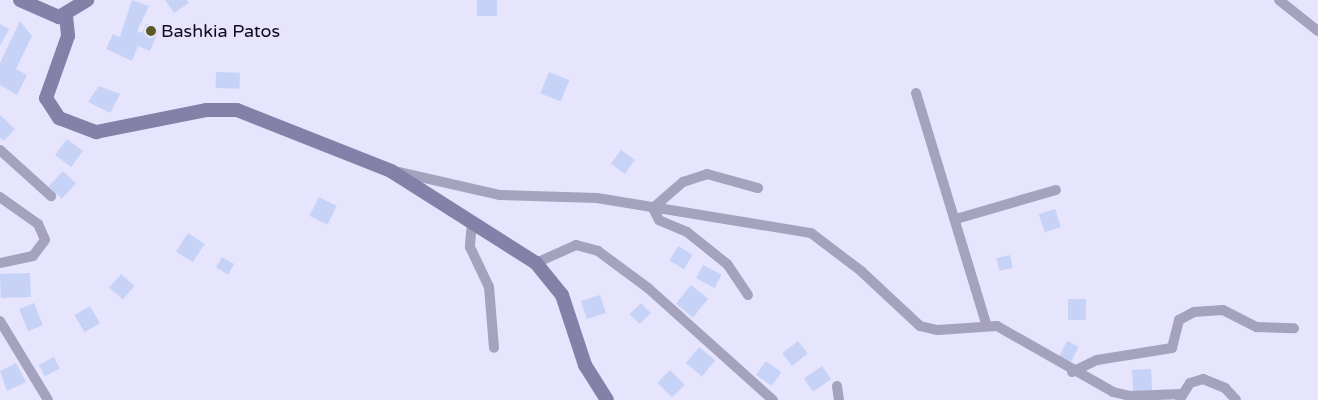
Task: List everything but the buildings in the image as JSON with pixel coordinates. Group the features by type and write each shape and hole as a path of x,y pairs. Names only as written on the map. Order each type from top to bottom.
{"main road":[{"path":"20,0 62,17"},
{"path":"62,17 87,0"},
{"path":"87,0 66,40 46,98 51,110 72,126 111,131 196,112 237,110 391,171 536,263 562,295 585,365 607,400"},
{"path":"62,17 66,40"}],"street":[{"path":"1279,1 1318,31"},
{"path":"916,93 956,219 986,324"},
{"path":"0,150 50,196"},
{"path":"391,171 500,194 597,198 810,233 861,271 920,326 938,330 986,324 1009,332 1072,372 1130,396 1180,397 1190,384 1203,379 1225,388 1236,400"},
{"path":"653,208 683,182 707,174 758,188"},
{"path":"956,219 1056,190"},
{"path":"0,197 38,224 45,240 33,256 0,263"},
{"path":"653,208 659,220 687,232 727,264 748,295"},
{"path":"472,222 470,247 488,287 494,348"},
{"path":"536,263 576,245 598,251 648,288 773,400"},
{"path":"1072,372 1097,360 1172,348 1180,320 1194,312 1223,310 1257,327 1294,328"},
{"path":"0,321 48,400"},
{"path":"837,386 839,400"}],"place":[{"name":"Bashkia Patos","path":"151,31"}]}
